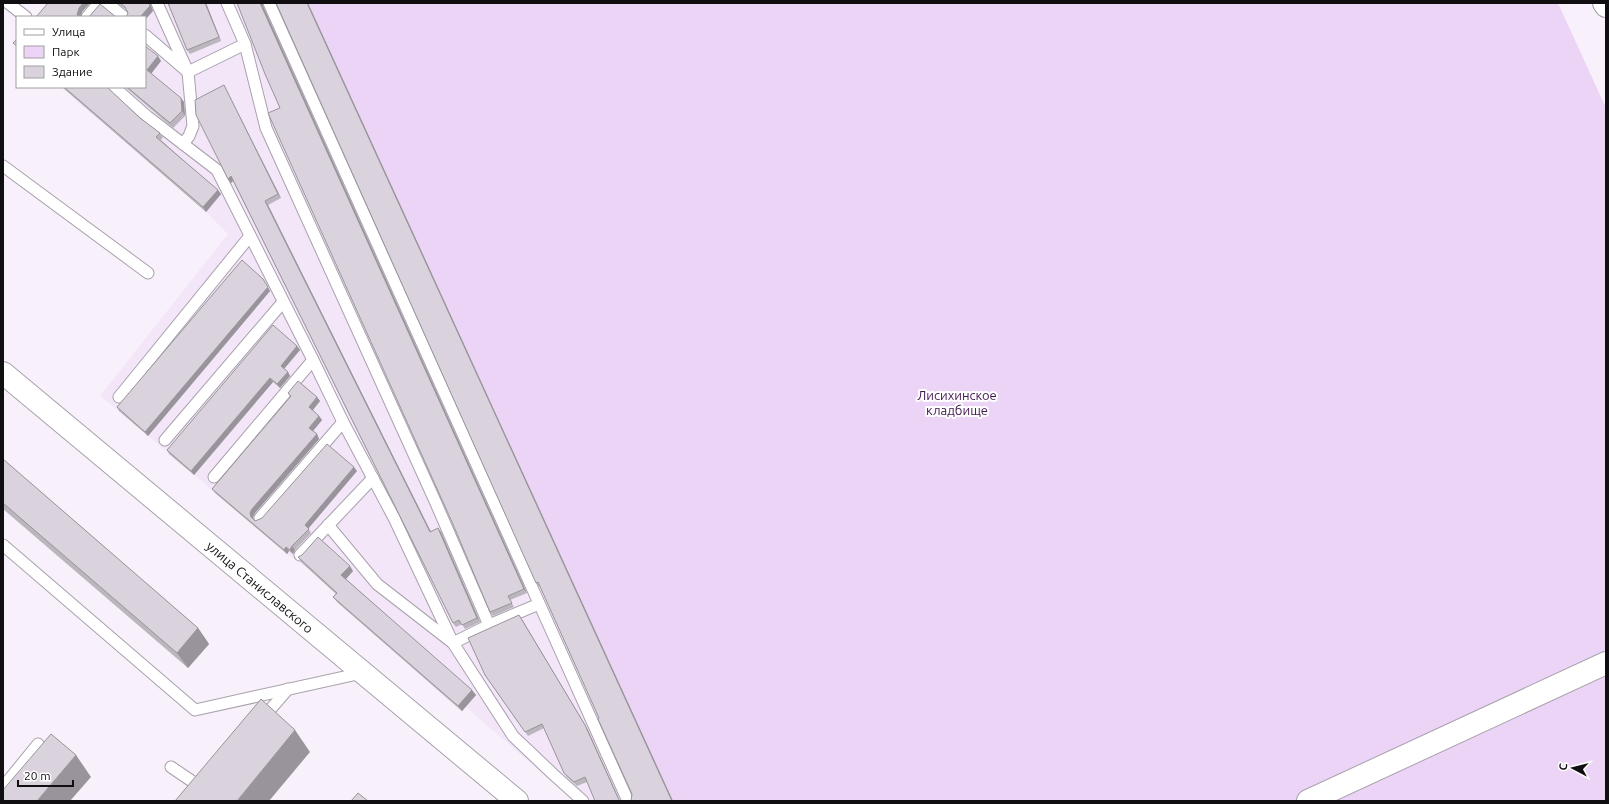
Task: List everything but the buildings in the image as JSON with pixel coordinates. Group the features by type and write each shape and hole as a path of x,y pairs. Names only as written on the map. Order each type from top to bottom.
{"main road":[{"name":"улица Станиславского","path":"3,374 517,801"},
{"path":"1312,800 1606,663"}],"lane":[{"path":"8,3 25,16"},
{"path":"89,16 99,3"},
{"path":"107,3 123,16"},
{"path":"157,3 188,72 193,126 189,136 183,144"},
{"path":"227,3 245,44 266,128 432,494 489,625"},
{"path":"268,3 628,801"},
{"path":"146,36 188,72"},
{"path":"188,72 245,44"},
{"path":"115,88 148,117 217,170 343,422 394,518 453,643 513,736 584,801"},
{"path":"3,166 148,273"},
{"path":"119,396 250,236"},
{"path":"165,440 284,302"},
{"path":"214,477 313,360"},
{"path":"260,518 343,422"},
{"path":"300,555 373,478"},
{"path":"328,525 377,584 453,643"},
{"path":"3,545 195,710 362,673"},
{"path":"453,643 489,625 539,604"},
{"path":"252,730 288,689"},
{"path":"3,787 38,744"},
{"path":"171,767 202,789"}],"shaded area":[{"path":"55,3 308,3 673,801 574,801 466,707 462,712 337,602 340,598 303,564 287,554 100,396 228,234 206,212 62,88 146,88 146,16 44,16"}],"green space":[{"name":"Лисихинское кладбище","path":"308,3 1558,3 1606,108 1606,801 673,801"}]}
